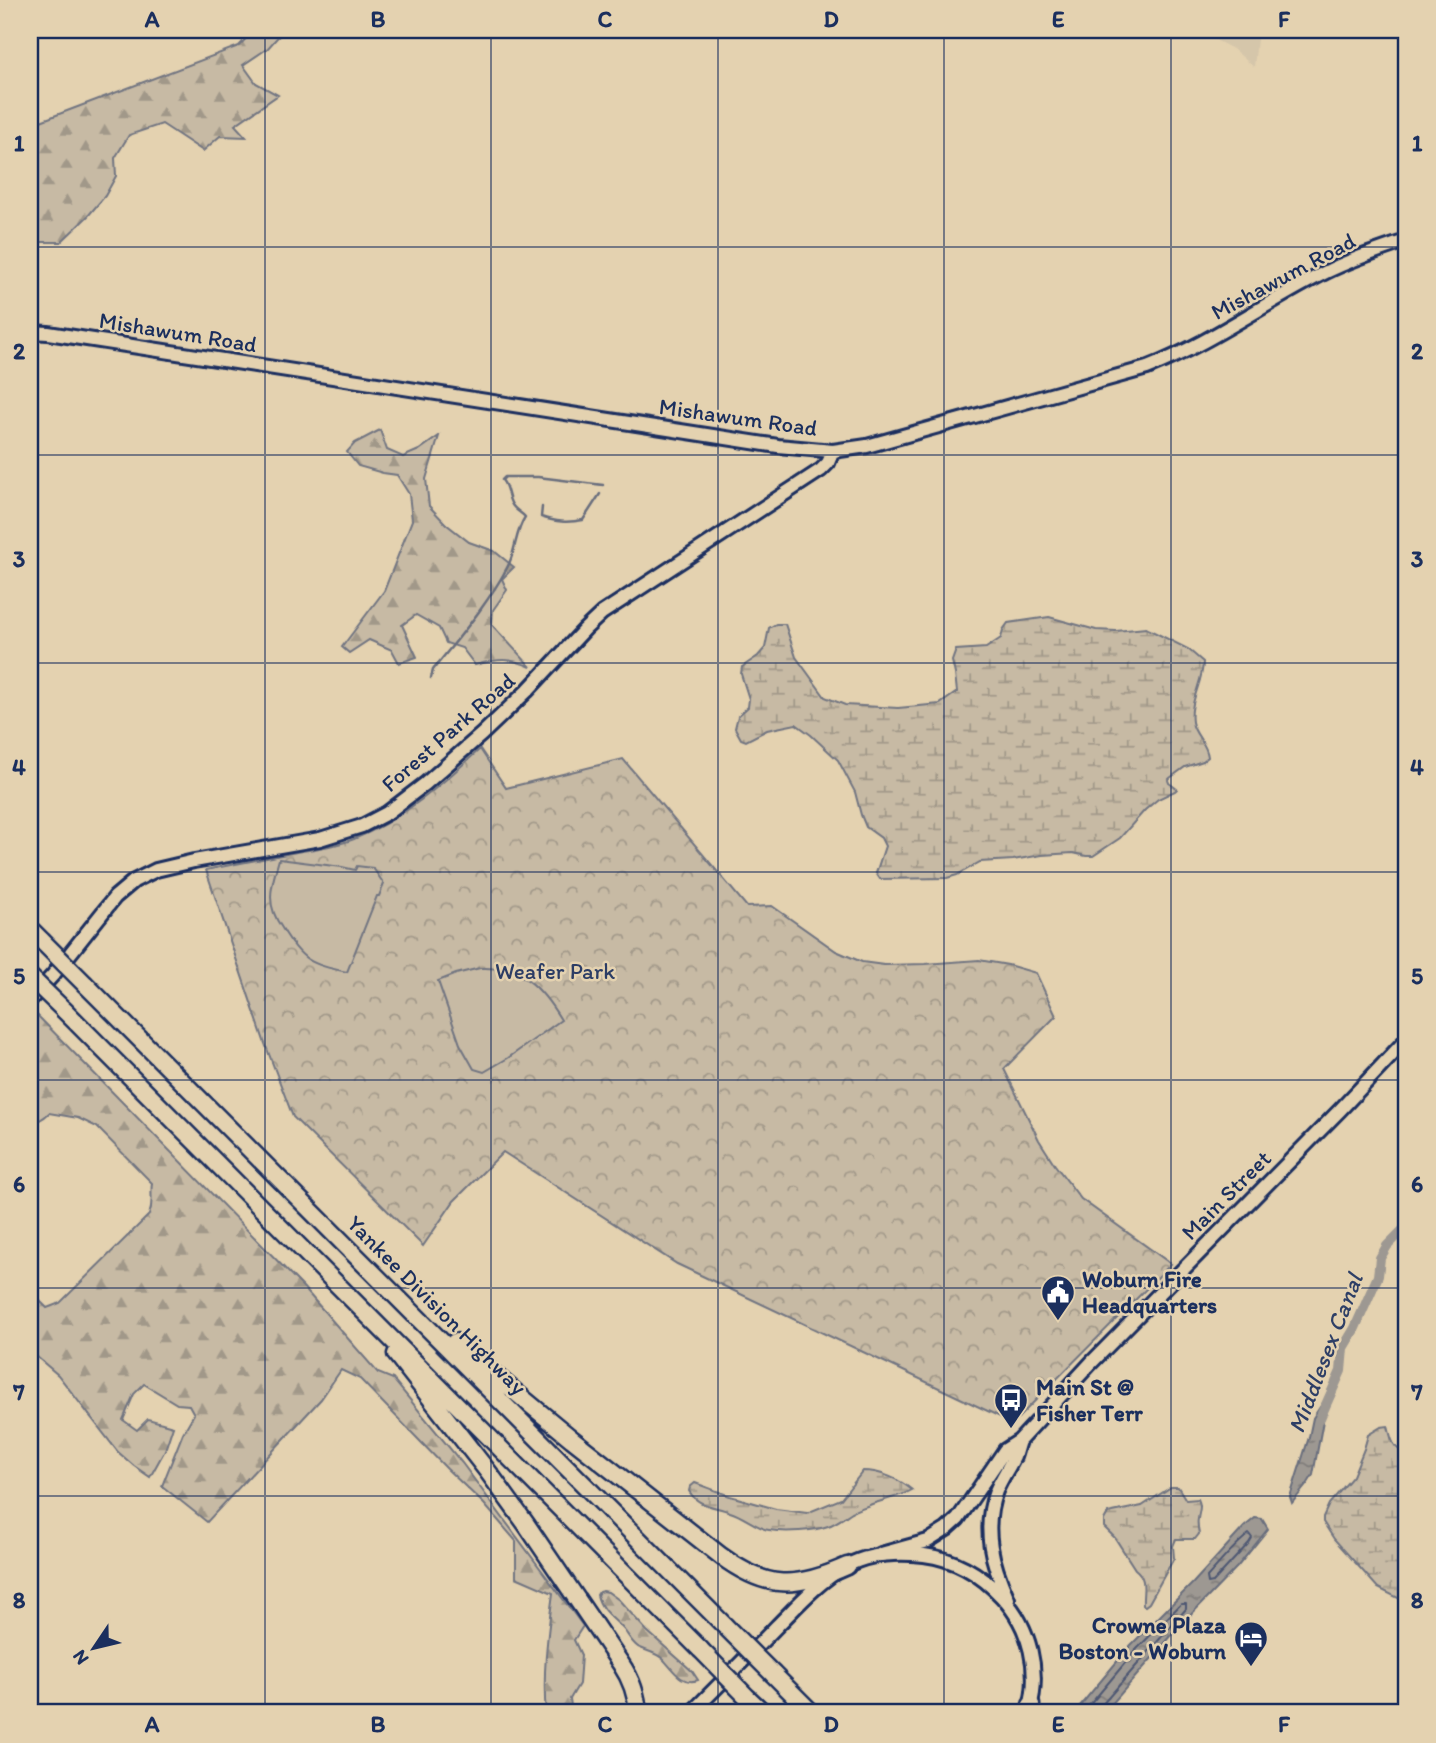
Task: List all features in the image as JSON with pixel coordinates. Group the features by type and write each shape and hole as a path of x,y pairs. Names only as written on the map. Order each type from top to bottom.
{"highway":[{"name":"Yankee Division Highway","path":"30,929 812,1713"},
{"path":"30,977 764,1713"},
{"path":"370,1270 553,1424 744,1572 764,1580 791,1583 818,1578 847,1566"},
{"path":"353,1300 470,1448 526,1524 626,1671 636,1694 638,1713"}],"main road":[{"name":"Mishawum Road","path":"30,332 778,446 833,451 867,446 1147,368 1200,343 1333,268 1406,241"},
{"name":"Forest Park Road","path":"30,1000 115,897 144,876 169,866 332,836 370,822 397,806 425,785 496,721 599,616 821,470 828,463 833,451"},
{"name":"Main Street","path":"691,1713 809,1594 831,1576 864,1559 928,1541 958,1519 1005,1450 1018,1441 1406,1040"},
{"name":"Main Street","path":"1018,1441 1014,1456 996,1490 989,1537 995,1568 1019,1621"},
{"path":"881,1555 896,1553 930,1556 964,1567 993,1587 1019,1621 1028,1641 1034,1680 1030,1711"}],"shaded area":[{"path":"1196,30 1258,30 1254,67 1233,49"}],"green space":[{"path":"254,30 284,30 268,48 243,65 256,83 278,95 235,125 246,137 220,136 203,151 162,124 129,135 115,158 116,176 105,196 88,216 61,242 30,242 30,125 239,46"},
{"path":"380,430 387,450 403,457 439,436 426,479 429,506 469,542 494,551 514,567 502,579 507,590 493,610 492,625 531,667 503,660 475,665 462,648 446,643 439,628 416,615 402,625 417,657 399,663 392,650 369,640 349,653 342,647 384,591 412,520 409,494 397,475 358,466 347,452 355,443"},
{"path":"1049,617 1096,630 1146,628 1188,649 1203,662 1192,707 1192,722 1208,757 1185,767 1170,778 1169,783 1177,789 1158,799 1120,838 1093,856 1073,853 1042,855 980,862 947,878 880,879 876,873 885,846 881,838 866,827 855,792 838,760 796,724 767,730 746,741 741,739 735,728 738,716 748,707 749,699 741,674 742,667 765,648 769,628 776,624 785,624 796,657 825,697 845,705 898,708 940,704 957,692 952,661 956,650 986,648 1001,638 1008,623"},
{"name":"Weafer Park","path":"480,749 506,788 623,759 747,907 772,906 836,951 862,962 884,965 979,960 1036,973 1056,1016 1004,1069 1039,1140 1081,1199 1171,1264 1013,1423 677,1264 503,1152 454,1201 423,1246 293,1117 264,1041 206,870 354,839 405,811"},
{"path":"279,859 355,870 357,866 373,868 384,884 347,972 308,959 295,948 275,917 271,897"},
{"path":"480,968 508,971 529,981 546,998 561,1020 484,1072 474,1069 460,1044 438,981"},
{"path":"34,1012 302,1286 378,1373 393,1379 462,1463 583,1626 574,1640 581,1655 579,1684 570,1699 572,1713 546,1713 545,1668 553,1593 516,1577 516,1541 484,1504 360,1379 341,1370 321,1399 207,1522 162,1486 183,1433 194,1414 189,1405 177,1404 144,1384 134,1394 123,1420 137,1430 148,1419 173,1426 165,1450 150,1477 118,1452 58,1375 30,1351 30,1291 47,1308 60,1303 149,1215 152,1183 97,1127 78,1118 49,1113 40,1120 30,1121 30,1015"},
{"path":"1388,1426 1395,1446 1406,1453 1406,1602 1378,1588 1334,1539 1323,1522 1329,1504 1353,1476 1368,1435"},
{"path":"863,1471 889,1476 912,1490 854,1511 828,1526 791,1531 764,1529 735,1514 702,1503 689,1491 695,1483 776,1509 807,1513 841,1499"},
{"path":"1171,1487 1178,1487 1186,1500 1198,1499 1199,1534 1195,1539 1176,1539 1173,1546 1174,1558 1145,1606 1142,1577 1115,1538 1104,1527 1104,1520 1108,1513 1142,1506"},
{"path":"603,1591 619,1600 698,1680 682,1679 663,1659 638,1647 602,1606 597,1595"}],"water":[{"name":"Middlesex Canal","path":"1322,1404 1325,1405 1324,1415 1313,1475 1292,1503 1290,1497 1313,1418"},
{"path":"1255,1518 1262,1519 1268,1529 1238,1566 1179,1627 1104,1713 1074,1713 1130,1646"}],"waterway":[{"path":"431,678 433,670 482,608 510,562 525,517 512,505 502,480 505,477 538,477 603,485"},
{"path":"542,507 541,517 562,522 583,520 600,494"},
{"name":"Middlesex Canal","path":"1320,1418 1341,1371 1343,1348 1378,1276 1380,1258 1387,1246 1406,1227"}],"place":[{"name":"Woburn Fire Headquarters","path":"1058,1322"},
{"name":"Main St @ Fisher Terr","path":"1011,1430"},
{"name":"Crowne Plaza Boston - Woburn","path":"1251,1668"}]}
